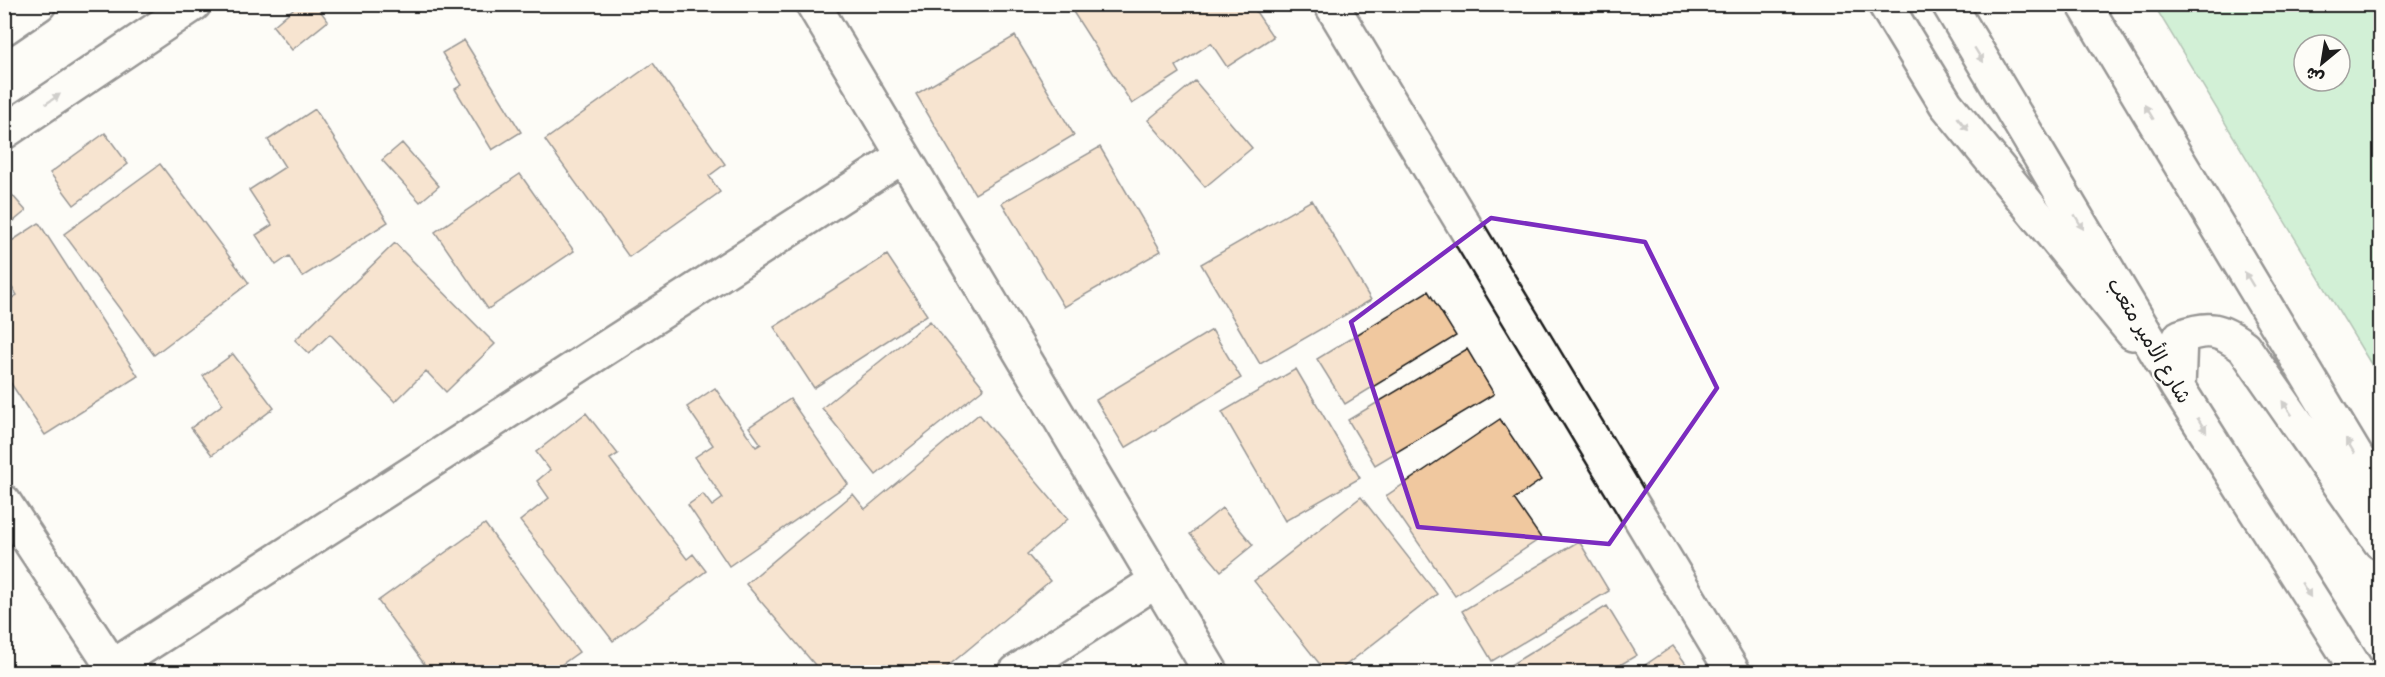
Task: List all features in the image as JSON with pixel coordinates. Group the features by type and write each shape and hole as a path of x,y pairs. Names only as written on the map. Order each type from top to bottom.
{"street":[{"path":"4,28 39,4"},
{"path":"4,132 194,4"},
{"path":"813,4 1210,672"},
{"path":"1331,4 1733,672"},
{"path":"1885,4 1947,104 2178,388"},
{"name":"شارع الأمير متعب","path":"1949,4 2178,388 2358,672"},
{"path":"2084,4 2380,496"},
{"path":"4,502 114,670 903,156"},
{"path":"2178,388 2180,337 2202,329 2226,333 2244,346 2380,542"},
{"path":"1016,672 1156,580"}],"highlighted area":[{"path":"1491,218 1645,242 1717,388 1609,544 1418,527 1351,322"}],"green space":[{"path":"2154,5 2380,5 2380,379"}],"building":[{"path":"299,4 315,4 328,21 292,50 273,26"},
{"path":"1068,4 1251,4 1273,37 1227,67 1211,43 1176,66 1180,73 1132,104"},
{"path":"1015,36 1074,135 975,194 916,94"},
{"path":"464,40 521,132 492,150 455,89 462,85 442,53"},
{"path":"653,63 725,164 709,176 720,192 629,257 545,140"},
{"path":"1195,81 1252,148 1205,187 1148,120"},
{"path":"315,109 388,222 302,277 289,256 276,265 256,235 272,225 249,190 285,167 268,140"},
{"path":"105,133 128,164 74,205 50,173"},
{"path":"402,143 439,186 420,202 382,160"},
{"path":"1100,147 1161,251 1064,307 1002,203"},
{"path":"160,164 249,283 154,355 64,234"},
{"path":"520,174 574,251 488,309 435,232"},
{"path":"6,188 26,211 4,229 4,190"},
{"path":"1312,200 1371,300 1260,364 1201,264"},
{"path":"39,223 138,376 45,435 4,373 4,303 17,295 4,276 4,246"},
{"path":"395,243 495,344 446,392 426,371 395,402 330,334 309,354 295,340"},
{"path":"887,255 927,315 814,388 774,327"},
{"path":"1428,291 1456,336 1345,404 1317,359"},
{"path":"930,321 984,388 876,475 822,408"},
{"path":"1212,330 1241,378 1125,448 1096,400"},
{"path":"1467,349 1494,394 1375,465 1348,420"},
{"path":"233,354 274,408 212,455 191,428 223,404 203,376"},
{"path":"1296,369 1360,478 1285,521 1222,412"},
{"path":"715,388 756,447 761,444 749,427 790,399 848,484 729,566 688,505 703,494 712,506 723,498 695,457 713,445 687,407"},
{"path":"586,413 618,454 610,459 687,559 693,554 706,571 613,641 520,521 549,498 537,481 550,470 536,452"},
{"path":"979,414 1068,519 1027,554 1050,581 941,672 893,672 885,664 874,672 821,672 746,584 853,494 865,509"},
{"path":"1500,419 1541,480 1514,499 1541,538 1455,596 1386,496"},
{"path":"1361,497 1437,594 1337,672 1326,672 1254,581"},
{"path":"1222,508 1253,545 1221,571 1190,534"},
{"path":"485,524 579,652 551,672 430,672 378,601"},
{"path":"1579,541 1609,591 1492,661 1462,611"},
{"path":"1607,606 1637,655 1608,672 1499,672"},
{"path":"1673,646 1692,672 1635,672"}]}
